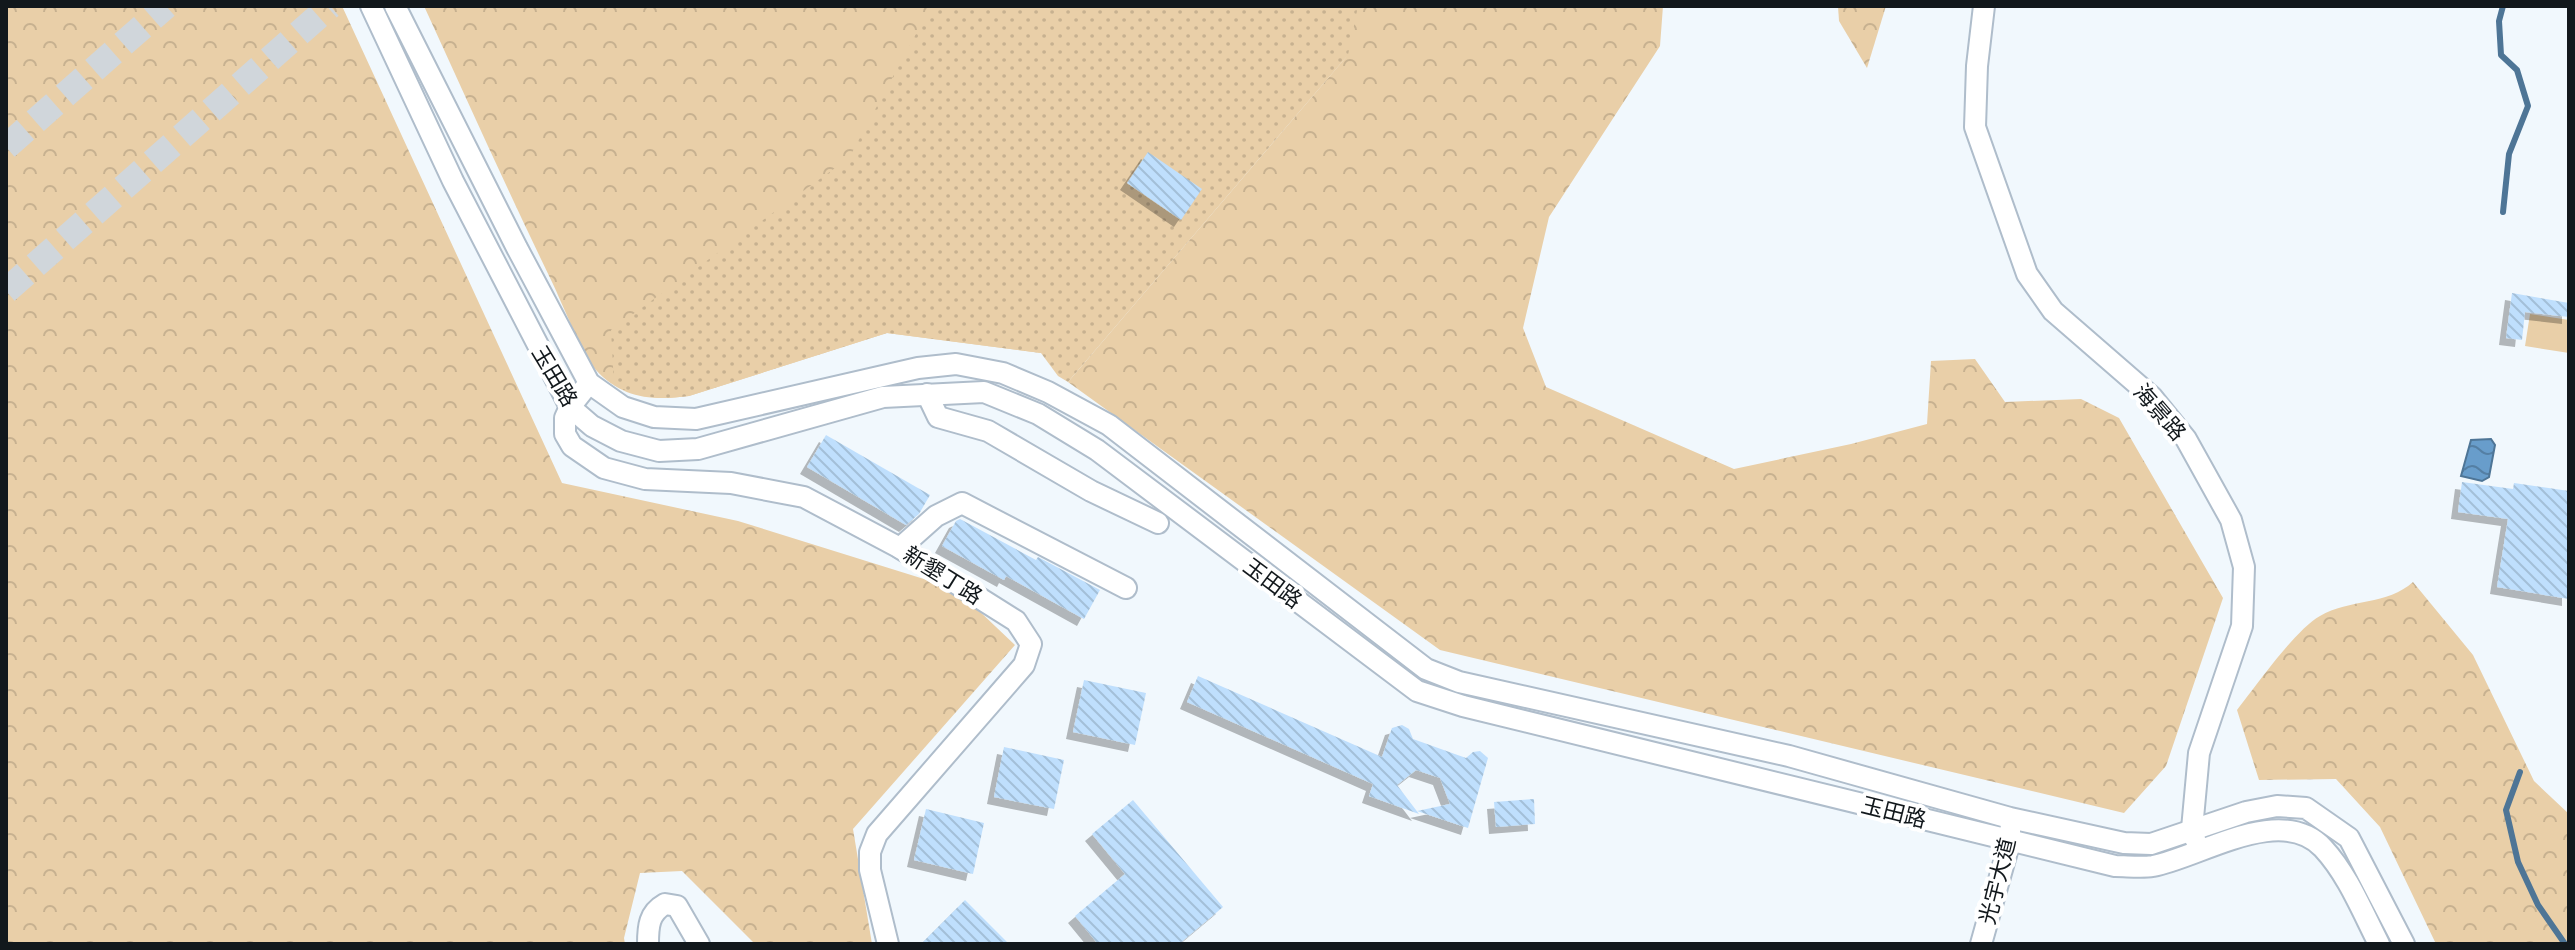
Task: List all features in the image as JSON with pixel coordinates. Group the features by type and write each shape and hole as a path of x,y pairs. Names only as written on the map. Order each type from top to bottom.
{"street":[{"name":"玉田路","path":"371,6 453,181 570,407 601,431 621,441 659,451 698,449 883,397 984,392 1038,414 1097,450 1417,691 1463,706 2115,866 2152,866 2239,837 2279,830 2296,831 2320,844 2341,870 2379,944"},
{"name":"玉田路","path":"395,6 589,383 623,407 654,417 696,419 918,368 956,364 1003,373 1048,392 1109,425 1426,669 1459,682 1789,756 2010,818 2124,843 2151,844 2246,812 2277,806 2306,808 2349,838 2404,944"},
{"name":"海景路","path":"1984,6 1977,66 1975,127 2027,274 2053,311 2152,397 2186,439 2231,520 2244,567 2242,626 2199,753 2192,829 2198,850"},
{"path":"570,407 589,383"},
{"path":"927,394 938,417 988,431 1091,491 1158,523"},
{"name":"新墾丁路","path":"570,407 565,418 565,434 572,446 604,468 645,479 731,483 804,497 900,548 1016,621 1031,644 1024,665 877,834 870,852 870,870 888,944"},
{"path":"900,548 936,516 962,503 1126,588"},
{"name":"光宇大道","path":"1981,944 2010,841 2010,818"},
{"path":"648,944 648,927 654,910 665,904 677,906 699,944"}],"green space":[{"path":"6,6 342,6 562,483 738,521 956,589 1015,645 853,829 872,944 755,944 682,871 640,873 625,944 6,944"},
{"path":"424,6 1663,6 1660,46 1549,217 1523,328 1546,387 1734,469 1927,424 1931,361 1975,359 2005,402 2081,399 2119,418 2223,598 2166,766 2124,813 1440,650 1068,382 1347,56 1041,353 887,333 689,396 651,398 616,387 590,362"},
{"path":"931,6 1358,6 1348,55 1068,382 1058,376 1041,353 887,333 689,396 651,397 614,385 611,330 849,158"},
{"path":"1838,6 1886,6 1867,68 1839,21"},
{"path":"2530,314 2569,320 2569,353 2525,346"},
{"path":"2413,582 2473,655 2534,781 2569,814 2569,944 2436,944 2380,827 2336,779 2259,780 2237,710 2265,673 2299,633 2320,616 2392,595"}],"water":[{"path":"2491,439 2495,445 2489,477 2482,481 2461,476 2471,440"}],"building":[{"path":"1148,152 1202,189 1181,220 1127,183"},
{"path":"2512,293 2569,303 2569,317 2525,312 2522,340 2506,338"},
{"path":"826,435 930,495 919,514 906,525 807,467"},
{"path":"2462,482 2513,489 2514,483 2569,491 2569,599 2497,587 2508,519 2458,512"},
{"path":"960,519 1100,590 1084,619 1006,576 1004,580 942,546"},
{"path":"1198,676 1382,757 1392,728 1402,725 1409,729 1413,739 1466,758 1480,751 1488,758 1468,828 1417,811 1450,804 1440,778 1416,770 1397,785 1419,814 1369,796 1373,784 1187,702"},
{"path":"1084,680 1146,693 1135,745 1073,732"},
{"path":"1004,747 1064,760 1054,809 994,797"},
{"path":"1534,799 1535,824 1496,827 1494,802"},
{"path":"1133,800 1223,907 1179,944 1098,944 1075,916 1125,874 1092,834"},
{"path":"926,809 984,823 973,874 914,860"},
{"path":"965,900 1009,944 921,944"}],"waterway":[{"path":"2503,6 2499,21 2501,55 2517,70 2528,106 2509,154 2503,212"},
{"path":"2520,772 2506,810 2518,862 2538,905 2565,944"}],"tunnel":[{"path":"6,147 166,6"},
{"path":"6,291 330,6"}]}
